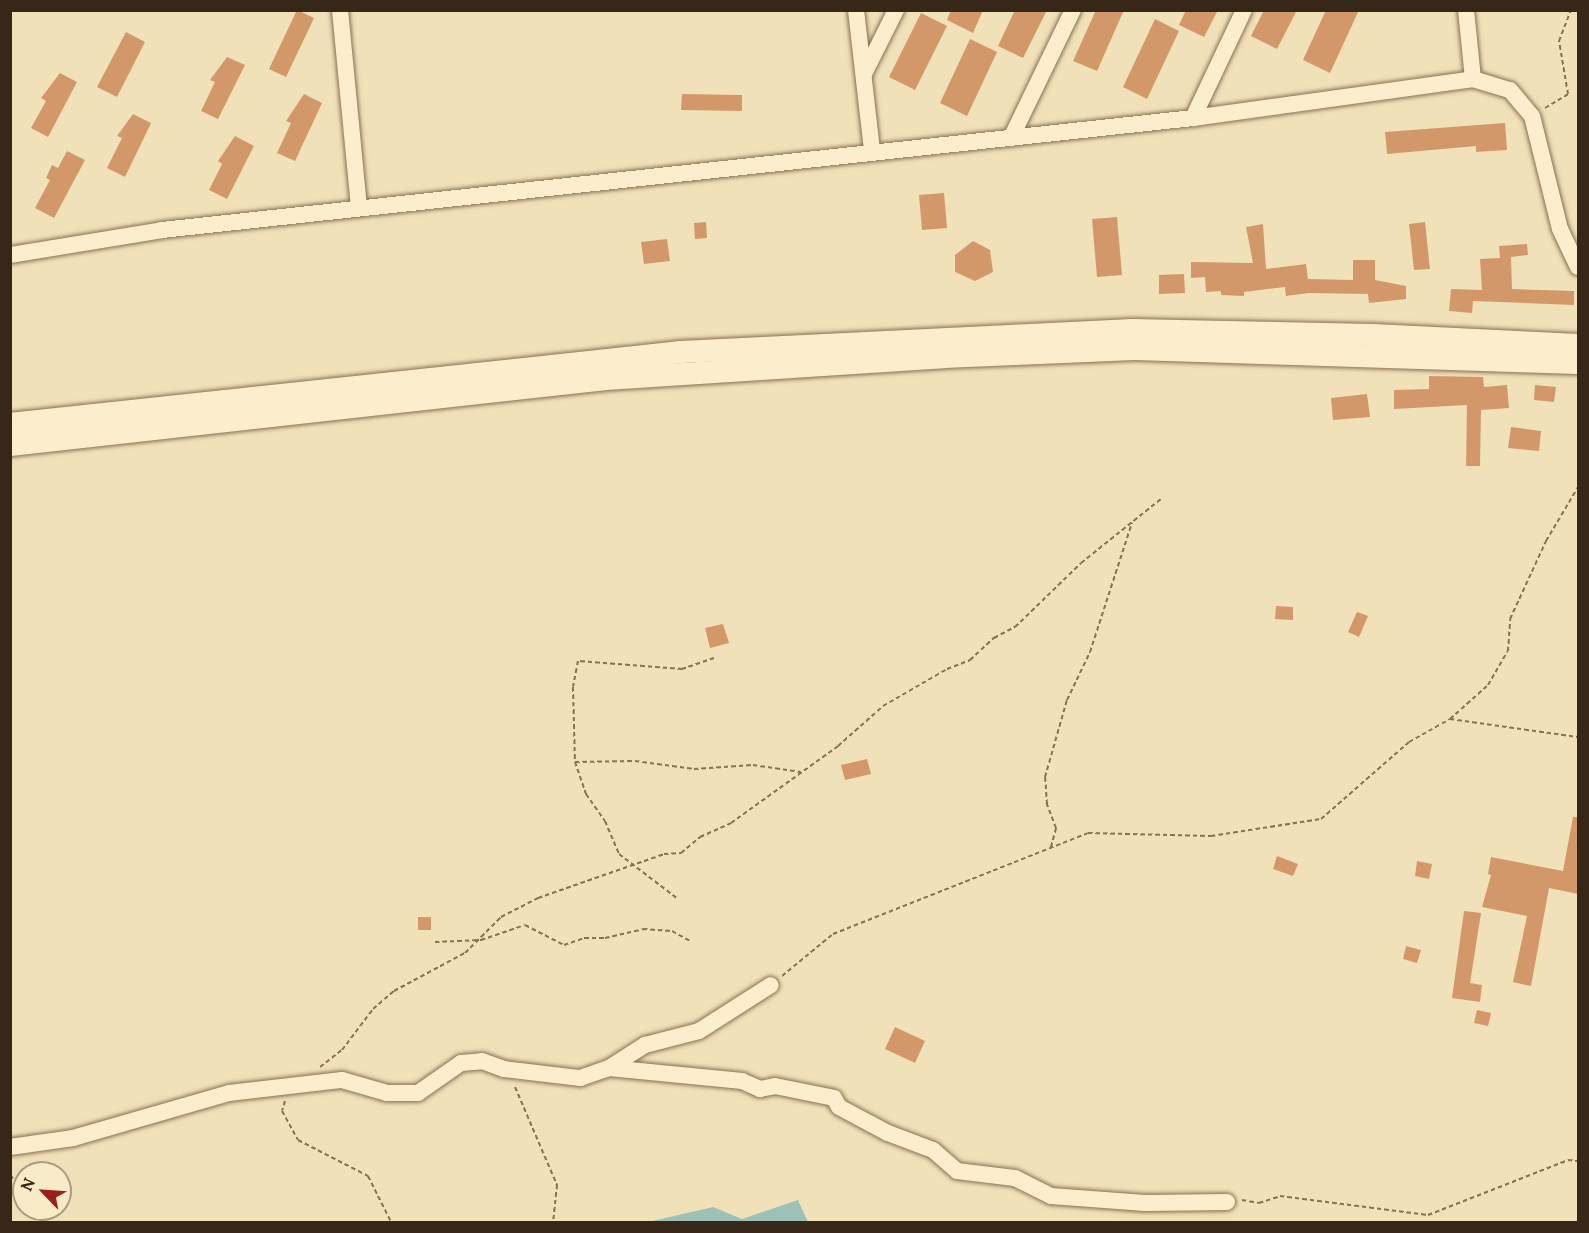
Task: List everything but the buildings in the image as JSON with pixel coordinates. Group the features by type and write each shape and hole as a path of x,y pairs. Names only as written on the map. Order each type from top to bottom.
{"main road":[{"path":"20,433 362,395 683,363 942,348 1132,330 1373,335 1578,345"},
{"path":"942,348 1135,349 1578,363"}],"street":[{"path":"340,10 359,207"},
{"path":"856,10 872,152"},
{"path":"864,74 896,10"},
{"path":"1011,138 1073,10"},
{"path":"1193,118 1244,10"},
{"path":"1466,10 1473,79"},
{"path":"10,255 162,230 1193,118 1473,79 1510,90 1532,116 1560,229 1578,267"},
{"path":"10,1147 73,1138 229,1093 342,1080 387,1093 418,1093 460,1063 482,1061 504,1069 580,1078 609,1068 645,1045 699,1031 771,985"},
{"path":"609,1068 742,1081 760,1089 775,1086 834,1098 839,1107 878,1128 933,1150 957,1171 1015,1178 1051,1196 1145,1203 1227,1202"}],"path":[{"path":"1532,116 1568,94 1559,41 1571,10"},
{"path":"771,985 833,934 1088,833 1211,836 1321,819 1409,742 1450,718 1488,686 1508,651 1510,619 1546,541 1578,487"},
{"path":"391,1222 368,1176 298,1140 282,1111 288,1092 342,1050 373,1009 394,991 465,953 481,940 501,917 632,865 681,853 838,746 883,706 947,669 970,660 994,638 1015,627 1082,563 1162,498"},
{"path":"1051,847 1056,828 1047,804 1045,777 1067,700 1090,652 1132,523"},
{"path":"678,900 632,865 611,841 605,821 586,794 575,762 573,687 578,661 682,669 714,658"},
{"path":"1450,718 1578,737"},
{"path":"575,762 635,761 694,769 753,765 800,772"},
{"path":"435,942 481,940 525,925 564,945 584,938 605,938 643,929 672,932 690,941"},
{"path":"504,1069 518,1091 557,1185 553,1222"},
{"path":"1227,1202 1248,1199 1259,1203 1280,1196 1428,1215 1568,1160 1578,1161"}],"water":[{"path":"798,1200 808,1222 648,1222 713,1207 742,1219"}]}
